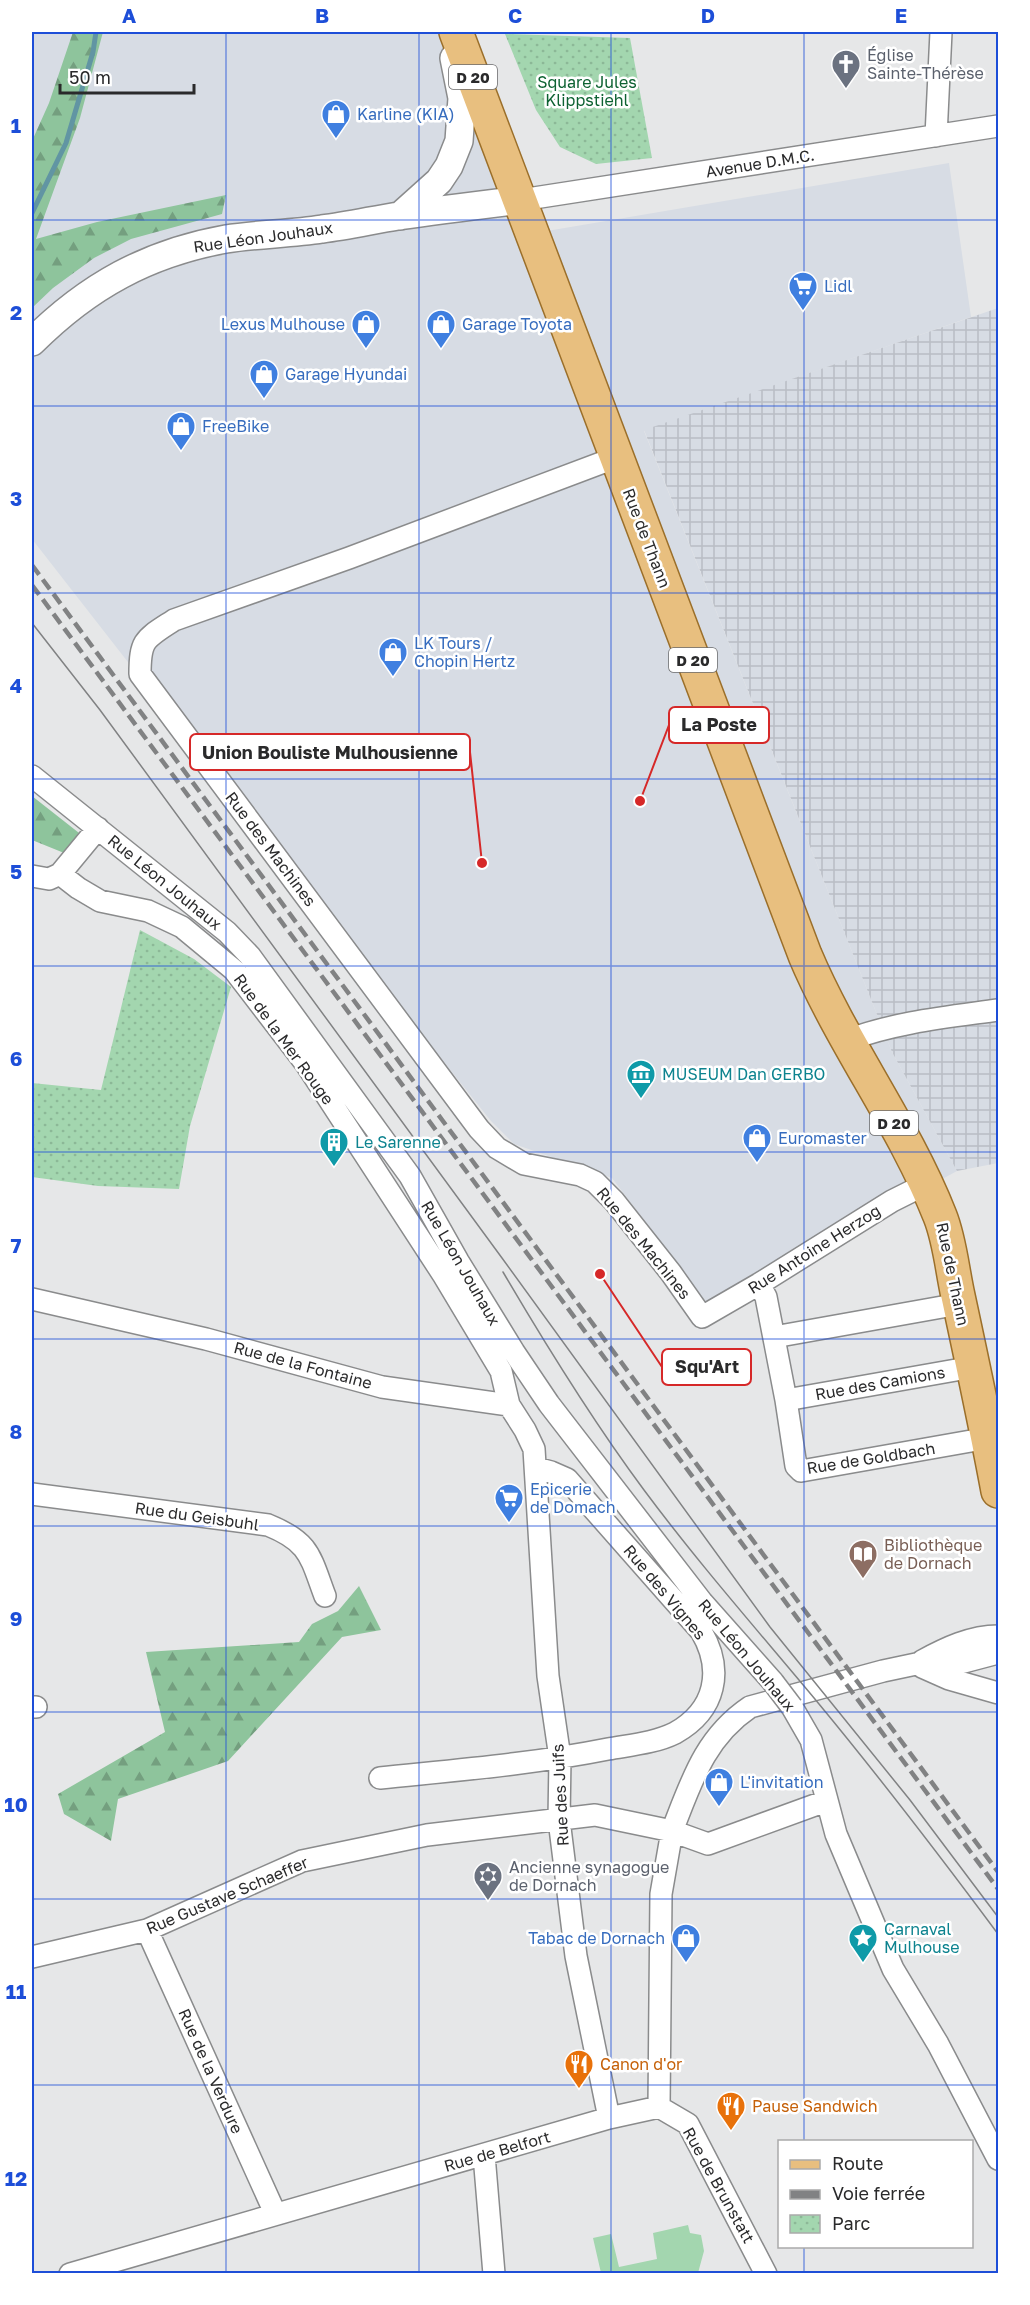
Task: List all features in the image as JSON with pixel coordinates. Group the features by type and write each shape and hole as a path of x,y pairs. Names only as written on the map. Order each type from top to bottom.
{"main road":[{"name":"Rue de Thann","path":"456,32 805,955 818,985 926,1184 946,1232 973,1367 991,1429 999,1491"}],"street":[{"path":"400,216 439,181 449,166 459,141 462,98 449,32"},
{"path":"936,136 941,32"},
{"name":"Avenue D.M.C.","path":"521,200 999,126"},
{"name":"Rue Léon Jouhaux","path":"32,342 69,308 98,288 130,269 169,252 227,239 320,230 400,216 521,200"},
{"name":"Rue des Machines","path":"616,457 349,558 174,620 150,636 140,650 140,674 479,1129 498,1148 524,1164 580,1175 604,1190 671,1273 702,1317"},
{"name":"Rue Léon Jouhaux","path":"32,776 227,932 249,956 410,1176 473,1286 549,1404 702,1602 773,1682 792,1707 811,1740 836,1834 893,1969 938,2044 999,2159"},
{"path":"32,876 49,879 60,874 98,828"},
{"name":"Rue de la Mer Rouge","path":"60,874 100,901 148,911 182,927 234,970 306,1064 444,1276 501,1371 509,1406"},
{"path":"848,1040 877,1030 999,1010"},
{"name":"Rue Antoine Herzog","path":"702,1317 892,1201 926,1184"},
{"name":"Rue de Goldbach","path":"759,1284 766,1297 796,1466 801,1471 991,1429"},
{"name":"Rue de la Fontaine","path":"32,1299 206,1339 382,1387 509,1406"},
{"path":"774,1337 959,1304"},
{"name":"Rue des Camions","path":"786,1400 973,1367"},
{"path":"509,1406 534,1449 536,1468"},
{"name":"Rue des Juifs","path":"536,1468 548,1676 560,1758 559,1820 576,1956 609,2118"},
{"name":"Rue des Vignes","path":"380,1778 560,1758 658,1740 689,1724 705,1707 713,1683 713,1665 710,1649 700,1631 567,1479 536,1468"},
{"name":"Rue du Geisbuhl","path":"32,1494 268,1525 289,1534 308,1552 325,1596"},
{"path":"916,1664 951,1645 989,1636 999,1636"},
{"path":"659,2107 661,1894 672,1832 702,1760 714,1740 736,1717 750,1707 916,1664 960,1663 994,1654 999,1650"},
{"path":"916,1664 949,1678 999,1693"},
{"path":"672,1832 708,1844 826,1801"},
{"name":"Rue Gustave Schaeffer","path":"32,1957 147,1930 302,1861 427,1835 595,1815 672,1832"},
{"name":"Rue de la Verdure","path":"147,1930 276,2213"},
{"name":"Rue de Belfort","path":"70,2274 609,2118 659,2107"},
{"name":"Rue de Brunstatt","path":"659,2107 688,2124 766,2274"},
{"path":"484,2155 494,2274"}],"shaded area":[{"path":"32,32 446,32 541,232 949,163 971,317 644,431 892,1052 957,1171 709,1306 612,1178 514,1144 491,1121 276,852 32,539"},
{"path":"998,308 998,1163 957,1171 892,1052 644,430"}],"green space":[{"path":"73,32 103,32 80,118 36,239 97,222 226,195 222,214 131,239 94,258 53,288 32,308 32,141 49,103"},
{"name":"Square Jules Klippstiehl","path":"505,34 630,38 652,158 596,164 560,147 536,110"},
{"path":"32,796 88,840 74,857 32,840"},
{"path":"140,930 194,959 231,987 190,1126 179,1189 98,1186 32,1177 32,1083 101,1090"},
{"path":"359,1586 381,1630 342,1637 228,1761 118,1799 111,1841 64,1814 58,1794 165,1732 146,1652 299,1642 312,1624 338,1611"},
{"path":"688,2225 690,2233 701,2235 704,2251 698,2273 601,2273 593,2238 611,2234 619,2267 657,2259 653,2233"}],"waterway":[{"path":"32,213 66,143 93,52 96,32"}],"tram line":[{"path":"32,623 100,710 770,1627 910,1800 998,1917"},
{"path":"503,1272 570,1383 644,1490 708,1572 865,1761 998,1934"}],"railway":[{"path":"32,565 998,1872"},
{"path":"32,585 998,1889"}],"place":[{"name":"Église Sainte-Thérèse","path":"846,90"},
{"name":"Karline (KIA)","path":"336,140"},
{"name":"Lidl","path":"803,312"},
{"name":"Lexus Mulhouse","path":"366,350"},
{"name":"Garage Toyota","path":"441,350"},
{"name":"Garage Hyundai","path":"264,400"},
{"name":"FreeBike","path":"181,452"},
{"name":"LK Tours / Chopin Hertz","path":"393,678"},
{"name":"La Poste","path":"640,801"},
{"name":"Union Bouliste Mulhousienne","path":"482,863"},
{"name":"MUSEUM Dan GERBO","path":"641,1100"},
{"name":"Euromaster","path":"757,1164"},
{"name":"Le Sarenne","path":"334,1168"},
{"name":"Squ'Art","path":"600,1274"},
{"name":"Epicerie de Domach","path":"509,1524"},
{"name":"Bibliothèque de Dornach","path":"863,1580"},
{"name":"L'invitation","path":"719,1808"},
{"name":"Ancienne synagogue de Dornach","path":"488,1902"},
{"name":"Tabac de Dornach","path":"686,1964"},
{"name":"Carnaval Mulhouse","path":"863,1964"},
{"name":"Canon d'or","path":"579,2090"},
{"name":"Pause Sandwich","path":"731,2132"}]}
